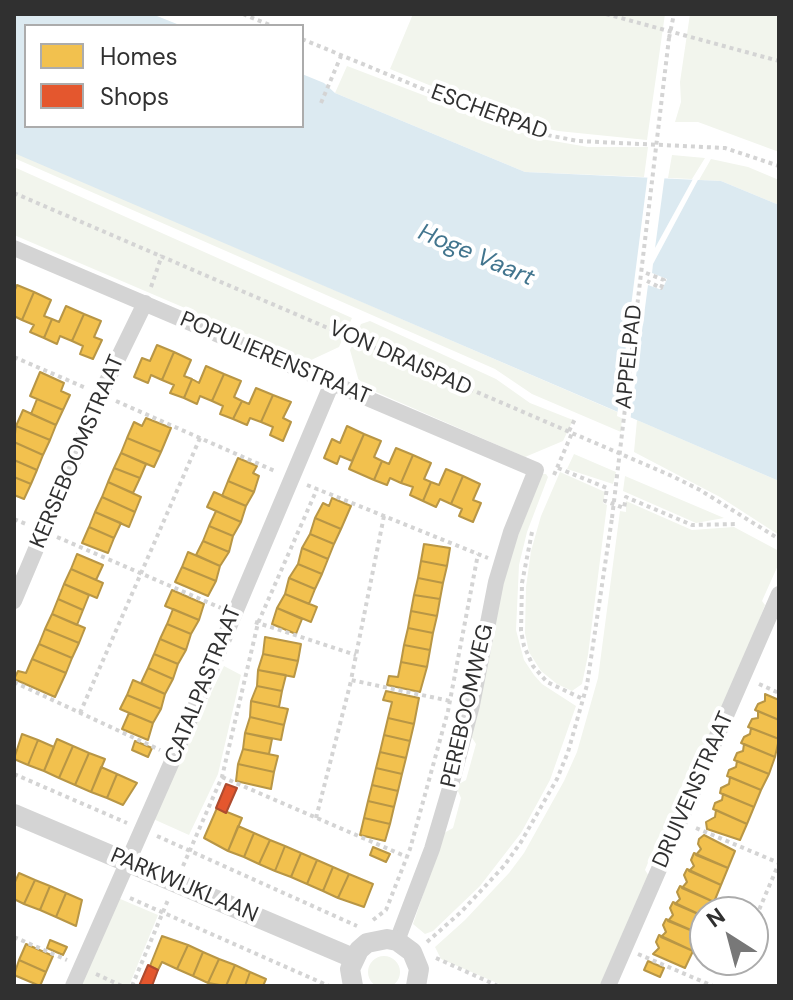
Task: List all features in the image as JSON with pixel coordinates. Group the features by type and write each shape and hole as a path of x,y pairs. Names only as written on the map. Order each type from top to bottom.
{"street":[{"name":"POPULIERENSTRAAT","path":"14,248 536,470"},
{"name":"KERSEBOOMSTRAAT","path":"14,601 101,395 145,303"},
{"name":"CATALPASTRAAT","path":"73,986 174,757 332,383"},
{"name":"PEREBOOMWEG","path":"397,941 432,849 453,778 472,705 501,563 536,470"},
{"name":"DRUIVENSTRAAT","path":"608,986 779,594"},
{"name":"PARKWIJKLAAN","path":"14,814 353,958"},
{"path":"353,986 350,969 353,958 367,943 387,939 397,941 412,952 419,969 416,986"}],"path":[{"path":"243,14 267,24"},
{"path":"606,14 670,35 779,61"},
{"name":"APPELPAD","path":"438,933 484,889 521,842 557,779 583,699 594,649 612,518 674,14"},
{"name":"ESCHERPAD","path":"304,40 508,124 542,134 578,141 725,148 779,166"},
{"path":"321,103 342,55"},
{"name":"VON DRAISPAD","path":"14,193 700,490 779,539"},
{"path":"145,303 162,255"},
{"path":"646,273 664,280 661,288 647,281"},
{"path":"14,357 290,478 501,563"},
{"path":"550,482 575,419"},
{"path":"80,713 200,438"},
{"path":"558,468 607,488 605,501 624,508 626,497 692,525 737,524"},
{"path":"132,986 222,777 258,623 317,489"},
{"path":"316,818 351,680 384,516"},
{"path":"14,519 258,623 356,655"},
{"path":"535,523 522,583 521,631 524,646 533,666 547,682 583,699"},
{"path":"14,774 357,926 376,920 386,910 407,857 450,701 478,554"},
{"path":"351,680 450,701"},
{"path":"14,682 174,757"},
{"path":"222,777 407,857"},
{"path":"680,821 779,863 765,896"},
{"path":"115,893 329,986"},
{"path":"625,949 713,986"},
{"path":"436,958 498,986"}],"shaded area":[{"path":"413,14 665,14 647,140 558,131 519,122 390,69"},
{"path":"690,14 779,14 779,152 698,122 675,122 681,102 680,82"},
{"path":"347,66 536,138 588,147 648,147 644,177 525,172 335,93"},
{"path":"14,152 622,414 621,432 532,394 495,369 14,158"},
{"path":"672,155 705,158 692,179 668,178"},
{"path":"711,159 748,167 779,180 779,205 721,181 699,180"},
{"path":"14,167 352,318 339,347 309,361 14,235"},
{"path":"370,321 496,379 530,403 573,420 563,441 525,457 360,385 350,350 361,324"},
{"path":"637,420 779,481 779,535 720,497 634,452"},
{"path":"574,454 616,472 613,484 567,469"},
{"path":"560,472 605,492 603,503 607,505 588,655 582,684 572,691 541,671 529,652 525,633 531,551 541,516"},
{"path":"542,474 548,477 527,532 519,565 516,630 524,660 534,675 542,684 576,706 550,780 521,833 480,886 433,931 425,934 413,924 444,833 453,828 461,798 457,789 466,780 476,744 471,736 497,606 514,546"},
{"path":"625,476 724,518 696,523 623,491"},
{"path":"626,501 692,530 734,527 779,551 779,563 699,772 687,774 674,804 677,814 667,834 659,836 645,870 649,876 600,986 504,986 441,959 435,947 465,920 524,853 577,752 598,678 620,511 626,512"},
{"path":"224,666 241,675 218,774 189,835 151,818"},
{"path":"118,898 158,915 129,986 79,986"},
{"path":"384,956 395,961 400,972 395,983 384,988 373,983 368,972 373,961"}],"water":[{"name":"Hoge Vaart","path":"14,14 152,14 177,24 24,24 24,128 304,128 304,75 324,83 335,93 525,172 721,181 779,205 779,481 14,153"}],"pier":[{"path":"648,173 665,174 655,248 694,177 699,178 653,264 652,273 667,279 662,290 648,285 630,422 617,416"}],"building: Homes":[{"path":"17,285 34,292 22,320 14,316"},
{"path":"34,292 51,300 44,316 52,319 44,338 30,332 34,325 22,320"},
{"path":"66,306 84,314 72,341 60,336 57,344 44,338 52,319 59,322"},
{"path":"84,314 101,321 94,337 102,340 93,359 80,354 83,346 72,341"},
{"path":"157,345 174,352 162,380 151,375 148,383 134,377 142,358 150,361"},
{"path":"174,352 191,360 184,376 192,379 184,398 170,393 174,385 162,380"},
{"path":"206,366 224,374 212,401 200,396 197,404 184,398 192,379 199,383"},
{"path":"40,372 64,383 61,391 70,395 63,410 30,396"},
{"path":"224,374 241,381 234,397 242,401 233,419 220,414 223,406 212,401"},
{"path":"256,388 273,395 261,422 250,418 247,425 233,419 242,401 249,404"},
{"path":"273,395 291,402 283,418 291,422 283,441 270,435 273,427 261,422"},
{"path":"37,399 63,410 56,425 31,414"},
{"path":"23,410 56,425 50,440 16,426"},
{"path":"146,418 171,428 161,452 127,438 134,422 142,426"},
{"path":"16,426 50,440 43,455 14,442"},
{"path":"347,426 364,434 352,461 340,456 337,464 324,458 332,439 340,443"},
{"path":"364,434 381,441 374,457 382,461 374,480 349,469"},
{"path":"127,438 161,452 154,467 121,453"},
{"path":"14,442 43,455 37,470 14,460"},
{"path":"396,448 413,455 401,483 390,478 387,485 374,480 382,461 389,464"},
{"path":"121,453 146,464 140,478 114,468"},
{"path":"413,455 431,463 424,479 431,482 423,501 410,495 413,487 401,483"},
{"path":"238,458 257,466 253,473 259,476 254,492 228,481"},
{"path":"14,460 37,470 31,484 14,477"},
{"path":"114,468 140,478 133,493 108,482"},
{"path":"446,469 463,476 451,504 440,499 436,507 423,501 431,482 439,485"},
{"path":"463,476 480,484 473,500 481,503 473,522 459,516 462,509 451,504"},
{"path":"14,477 31,484 24,499 14,495"},
{"path":"228,481 254,492 246,506 222,496"},
{"path":"108,482 141,497 135,512 102,497"},
{"path":"214,492 246,506 241,522 207,507"},
{"path":"102,497 135,512 129,527 95,512"},
{"path":"332,498 351,506 341,529 315,518 323,503 329,506"},
{"path":"216,511 241,522 233,536 209,526"},
{"path":"95,512 121,523 114,538 89,527"},
{"path":"315,518 341,529 334,544 310,534"},
{"path":"209,526 233,536 229,552 203,541"},
{"path":"89,527 114,538 108,553 82,543"},
{"path":"310,534 334,544 328,559 302,548"},
{"path":"203,541 229,552 220,566 196,555"},
{"path":"424,544 450,548 447,566 421,561"},
{"path":"302,548 328,559 322,574 298,564"},
{"path":"188,552 220,566 216,581 182,567"},
{"path":"77,554 103,565 96,580 71,569"},
{"path":"421,561 447,566 443,583 418,578"},
{"path":"298,564 322,574 315,589 289,578"},
{"path":"182,567 216,581 208,596 175,582"},
{"path":"71,569 103,583 97,598 64,584"},
{"path":"289,578 315,589 309,604 285,594"},
{"path":"418,578 443,583 440,599 414,595"},
{"path":"64,584 89,595 83,610 58,599"},
{"path":"172,590 204,604 199,620 165,606"},
{"path":"285,594 317,607 311,622 277,608"},
{"path":"414,595 440,599 437,616 411,611"},
{"path":"58,599 83,610 77,625 52,614"},
{"path":"277,608 302,619 296,634 272,624"},
{"path":"173,609 199,620 191,634 167,624"},
{"path":"411,611 437,616 433,633 408,628"},
{"path":"52,614 85,628 79,643 45,629"},
{"path":"167,624 191,634 186,650 160,639"},
{"path":"408,628 433,633 430,650 404,645"},
{"path":"45,629 79,643 72,658 39,644"},
{"path":"265,637 301,644 298,661 263,654"},
{"path":"160,639 186,650 178,664 154,654"},
{"path":"39,644 72,658 66,673 32,659"},
{"path":"404,645 430,650 427,667 401,662"},
{"path":"154,654 178,664 173,679 148,668"},
{"path":"263,654 298,661 294,677 258,670"},
{"path":"32,659 66,673 55,697 14,679 18,671 26,673"},
{"path":"401,662 427,667 420,692 387,685 389,676 398,677"},
{"path":"148,668 173,679 165,694 141,683"},
{"path":"258,670 286,675 282,691 257,686"},
{"path":"133,680 165,694 161,709 127,695"},
{"path":"257,686 282,691 279,707 251,701"},
{"path":"386,691 419,698 414,724 388,718 392,702 383,700"},
{"path":"765,694 779,700 779,720 755,710 758,704 765,701"},
{"path":"127,695 161,709 153,723 120,709"},
{"path":"251,701 288,709 284,725 250,717"},
{"path":"758,711 779,720 779,739 748,727 752,719 758,718"},
{"path":"129,713 153,723 148,740 122,729"},
{"path":"250,717 284,725 281,740 245,733"},
{"path":"388,718 414,724 410,741 384,735"},
{"path":"751,728 779,739 775,757 741,743 750,734"},
{"path":"245,733 272,739 269,754 243,749"},
{"path":"22,734 38,740 28,765 14,759"},
{"path":"384,735 410,741 406,758 380,752"},
{"path":"57,739 73,746 59,778 44,771"},
{"path":"38,740 54,747 44,771 28,765"},
{"path":"135,741 152,748 148,757 132,750"},
{"path":"744,744 775,757 769,774 734,760 737,753 743,751"},
{"path":"73,746 89,753 75,785 59,778"},
{"path":"243,749 278,756 274,772 238,764"},
{"path":"380,752 406,758 402,774 376,768"},
{"path":"89,753 105,759 91,792 75,785"},
{"path":"737,761 769,774 761,790 727,776 729,770 736,767"},
{"path":"238,764 274,772 271,789 236,781"},
{"path":"101,767 117,774 107,798 91,792"},
{"path":"376,768 402,774 398,791 372,785"},
{"path":"117,774 137,783 123,805 107,798"},
{"path":"730,777 761,790 754,807 720,793 721,788 729,784"},
{"path":"372,785 398,791 394,807 368,801"},
{"path":"723,794 754,807 747,824 713,809 715,803 722,800"},
{"path":"368,801 394,807 390,824 364,818"},
{"path":"217,808 242,818 228,851 204,838"},
{"path":"716,810 747,824 740,840 707,829 706,822 715,817"},
{"path":"364,818 390,824 385,841 360,835"},
{"path":"238,826 254,833 244,857 228,851"},
{"path":"254,833 270,840 259,864 244,857"},
{"path":"704,835 735,851 728,868 696,855 701,849 699,839"},
{"path":"270,840 285,846 275,871 259,864"},
{"path":"285,846 301,853 291,877 275,871"},
{"path":"373,847 390,854 386,862 370,855"},
{"path":"301,853 317,860 307,884 291,877"},
{"path":"694,853 728,868 721,885 689,871 694,866 691,860"},
{"path":"317,860 333,867 323,891 307,884"},
{"path":"333,867 349,874 338,898 323,891"},
{"path":"687,869 721,885 716,896 700,896 682,888 687,882 684,875"},
{"path":"19,873 35,880 24,904 14,899 14,884"},
{"path":"349,874 373,884 364,907 338,898"},
{"path":"35,880 50,886 40,910 24,904"},
{"path":"50,886 66,893 56,917 40,910"},
{"path":"680,886 701,896 689,896 689,910 675,904 680,899 677,892"},
{"path":"66,893 82,900 76,926 56,917"},
{"path":"673,902 689,910 689,930 668,921 673,915 670,908"},
{"path":"666,919 689,929 689,949 661,937 666,932 663,925"},
{"path":"659,935 689,949 685,968 653,954 659,948 656,942"},
{"path":"162,936 188,945 177,969 162,962 158,970 150,966"},
{"path":"50,940 67,947 63,955 47,948"},
{"path":"26,944 53,956 46,972 19,960"},
{"path":"188,945 203,952 193,976 177,969"},
{"path":"203,952 219,959 208,983 193,976"},
{"path":"219,959 235,965 226,986 208,983"},
{"path":"19,960 46,972 40,986 14,975"},
{"path":"648,961 664,968 660,977 644,970"},
{"path":"235,965 250,972 245,986 226,986"},
{"path":"250,972 266,979 263,986 245,986"}],"building: Shops":[{"path":"226,784 237,788 226,813 216,808"},
{"path":"148,965 158,970 152,986 139,986"}]}
